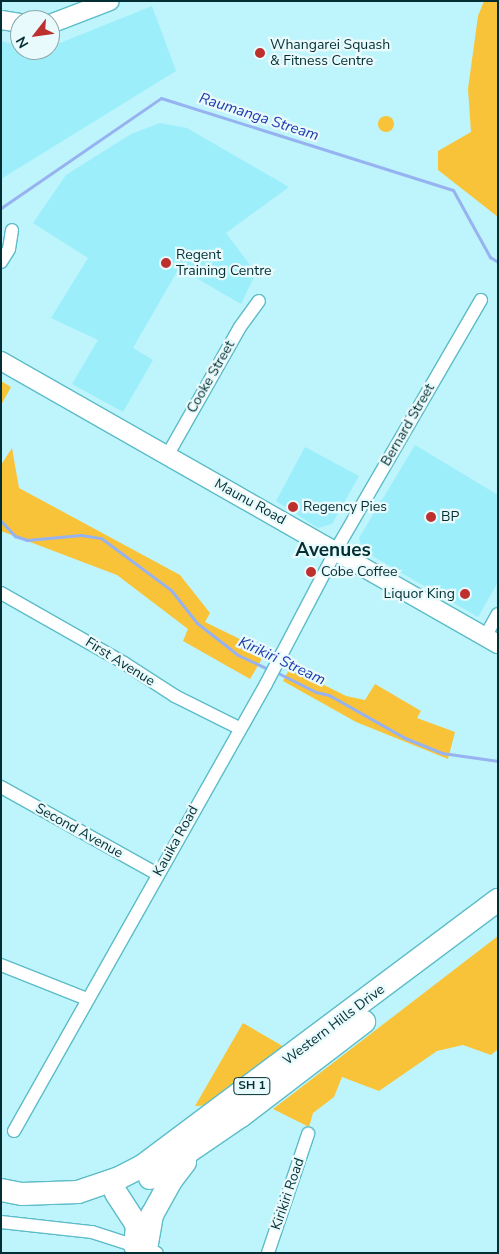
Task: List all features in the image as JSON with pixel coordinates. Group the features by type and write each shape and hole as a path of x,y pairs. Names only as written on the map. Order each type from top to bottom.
{"highway":[{"name":"Western Hills Drive","path":"1,1203 34,1207 60,1205 116,1193 155,1176 191,1153 385,997 498,900"},
{"name":"Western Hills Drive","path":"1,1190 51,1194 78,1192 120,1178 162,1154 498,920"},
{"path":"146,1249 155,1208 191,1153"},
{"path":"116,1193 137,1225 146,1249"}],"main road":[{"path":"60,20 110,1"},
{"name":"Maunu Road","path":"1,361 337,551 491,641"}],"street":[{"path":"1,262 9,249 12,230"},
{"name":"Bernard Street","path":"337,551 481,300"},
{"name":"Cooke Street","path":"167,456 240,327 259,301"},
{"name":"Kauika Road","path":"14,1131 157,874 266,684 337,551"},
{"name":"First Avenue","path":"1,593 124,663 175,696 240,728"},
{"path":"491,641 498,614"},
{"name":"Second Avenue","path":"1,787 157,874"},
{"path":"1,965 88,999"},
{"name":"Kirikiri Road","path":"268,1253 308,1134"},
{"path":"1,1222 84,1231 146,1249"}],"shaded area":[{"path":"484,1 498,1 498,217 438,170 438,151 471,132 468,89 478,16"},
{"path":"152,6 176,71 1,179 1,41 10,43 10,60 60,60 60,43"},
{"path":"386,116 394,124 386,132 378,124"},
{"name":"Regent Training Centre","path":"160,123 187,128 289,187 226,233 256,273 241,304 179,268 133,348 153,360 123,412 72,384 98,340 51,318 88,258 33,223 66,175 131,134"},
{"path":"1,381 11,387 1,405"},
{"path":"415,445 498,495 498,582 478,617 362,550 359,538"},
{"path":"305,447 359,476 332,524 318,528 276,501"},
{"path":"12,448 19,488 180,575 210,613 205,622 266,652 250,679 183,641 188,629 117,575 1,531 1,465"},
{"path":"290,668 346,696 365,700 375,684 421,711 417,718 455,732 448,759 356,722 283,681"},
{"path":"498,936 498,1049 491,1055 463,1045 437,1051 379,1091 342,1077 334,1097 313,1113 309,1127 273,1109"},
{"path":"243,1023 286,1048 212,1105 195,1106"}],"waterway":[{"name":"Raumanga Stream","path":"1,208 161,98 453,190 490,257 498,262"},
{"name":"Kirikiri Stream","path":"1,521 15,536 27,540 81,535 101,538 171,590 197,623 238,655 270,670"},
{"name":"Kirikiri Stream","path":"276,672 316,692 329,695 405,738 442,753 498,761"}],"place":[{"name":"Whangarei Squash & Fitness Centre","path":"260,53"},
{"name":"Regent Training Centre","path":"166,263"},
{"name":"Regency Pies","path":"293,507"},
{"name":"BP","path":"431,517"},
{"name":"Cobe Coffee","path":"311,572"},
{"name":"Liquor King","path":"465,594"}],"district":[{"name":"Avenues","path":"333,551"}]}
